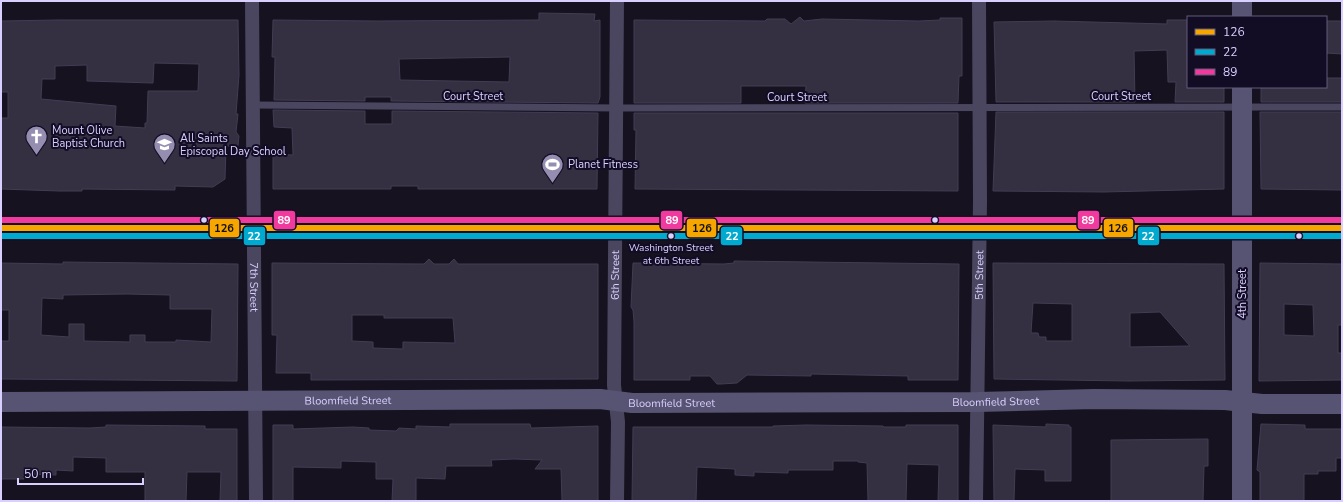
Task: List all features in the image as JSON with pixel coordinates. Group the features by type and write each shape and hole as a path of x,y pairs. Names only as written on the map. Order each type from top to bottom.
{"street":[{"name":"7th Street","path":"252,1 256,501"},
{"name":"6th Street","path":"616,501 618,422 614,385 617,1"},
{"name":"5th Street","path":"976,501 980,227 979,1"},
{"path":"1242,1 1242,16"},
{"name":"4th Street","path":"1242,88 1242,501"},
{"path":"1,228 1342,228"},
{"name":"Bloomfield Street","path":"1,402 592,399 632,403 978,402 1101,399 1225,400 1262,404 1342,404"}],"lane":[{"name":"Court Street","path":"253,105 617,108 1342,107"}],"building":[{"path":"539,13 595,14 594,21 600,20 600,97 598,103 391,101 391,97 365,97 365,101 274,100 275,57 272,57 273,20 539,20","holes":["510,57 509,82 400,80 399,59"]},
{"path":"800,17 804,21 822,19 919,21 940,20 940,18 962,18 962,76 959,76 958,103 805,103 806,86 741,86 741,103 634,103 634,20 765,21 767,19 785,19 791,24"},
{"path":"238,20 239,75 236,132 239,136 238,146 226,146 225,179 213,187 175,186 175,190 82,189 82,191 59,191 1,189 1,118 8,118 8,92 1,92 1,21","holes":["154,63 199,64 198,91 148,91 147,123 145,123 145,128 115,126 116,106 41,99 42,79 55,79 55,66 87,65 87,81 153,83"]},
{"path":"1167,20 1187,20 1187,88 1224,88 1224,102 1175,102 1176,82 1168,82 1167,50 1134,51 1135,102 996,102 994,22 1054,21 1167,24"},
{"path":"1327,21 1342,21 1342,54 1327,53"},
{"path":"1327,78 1342,78 1342,102 1261,102 1261,88 1327,88"},
{"path":"273,110 365,111 365,124 392,124 392,111 598,113 597,189 418,189 418,186 391,186 391,189 273,189 273,154 293,155 292,128 274,127"},
{"path":"996,112 1224,112 1224,189 1104,192 993,191"},
{"path":"1260,112 1342,112 1342,190 1261,189"},
{"path":"634,113 958,113 958,191 635,189 636,130 634,130"},
{"path":"429,259 434,264 449,264 454,259 458,264 598,264 598,379 311,380 311,373 276,373 277,335 272,335 272,263 424,264","holes":["352,315 384,315 384,318 453,318 455,343 403,342 403,349 373,348 373,342 352,341"]},
{"path":"734,261 959,264 958,380 908,380 908,376 811,374 811,376 747,375 737,383 721,384 717,384 710,376 690,376 690,380 634,380 634,322 633,310 631,307 633,263 724,264 734,263"},
{"path":"63,262 238,264 237,381 1,379 1,341 9,341 9,310 1,310 1,263 63,264","holes":["63,295 170,295 170,309 212,309 211,342 176,340 176,342 145,342 145,335 130,335 130,342 84,341 84,324 69,324 69,337 41,335 42,298 63,299"]},
{"path":"993,263 1224,264 1225,380 1128,381 994,379","holes":["1033,303 1072,304 1072,341 1046,341 1046,337 1039,337 1038,333 1031,333","1160,312 1190,346 1130,347 1130,313"]},
{"path":"1260,263 1342,264 1342,325 1338,325 1338,353 1342,353 1342,380 1259,381","holes":["1284,304 1313,305 1314,336 1284,335"]},
{"path":"450,424 530,424 531,428 598,426 598,501 562,501 561,469 535,469 542,460 514,459 491,460 492,466 446,466 445,479 416,478 416,501 392,501 393,479 376,479 376,462 341,461 341,468 293,467 293,501 273,501 273,425 293,425 293,429 353,427 369,428 369,430 396,431 399,428 416,429 416,426 450,427"},
{"path":"1046,424 1069,425 1069,427 1071,427 1071,481 1045,481 1045,470 1015,469 1014,501 994,501 993,425 1046,427"},
{"path":"1261,424 1305,425 1305,429 1342,429 1342,458 1336,458 1336,471 1318,471 1318,474 1304,474 1304,501 1260,501 1260,472 1257,470"},
{"path":"106,425 205,426 205,429 237,429 237,501 220,501 221,472 187,472 186,501 145,501 145,472 106,472 106,458 73,457 73,471 56,470 56,475 24,474 24,479 1,479 1,427 90,428 106,427"},
{"path":"806,425 906,427 906,425 958,425 958,501 938,501 939,465 907,464 906,501 868,501 867,463 858,461 833,461 833,470 788,470 788,473 754,472 754,476 735,475 735,469 697,467 696,501 632,501 633,427 773,427"},
{"path":"1208,439 1208,466 1204,466 1203,501 1111,501 1111,440"}],"transit line":[{"name":"89","path":"1,220 1342,220"},
{"name":"126","path":"1,228 1342,228"},
{"name":"22","path":"1,236 1342,236"}],"place":[{"name":"Mount Olive Baptist Church","path":"36,156"},
{"name":"All Saints Episcopal Day School","path":"164,164"},
{"name":"Planet Fitness","path":"552,184"},
{"name":"Washington Street at 6th Street","path":"671,236"}]}
